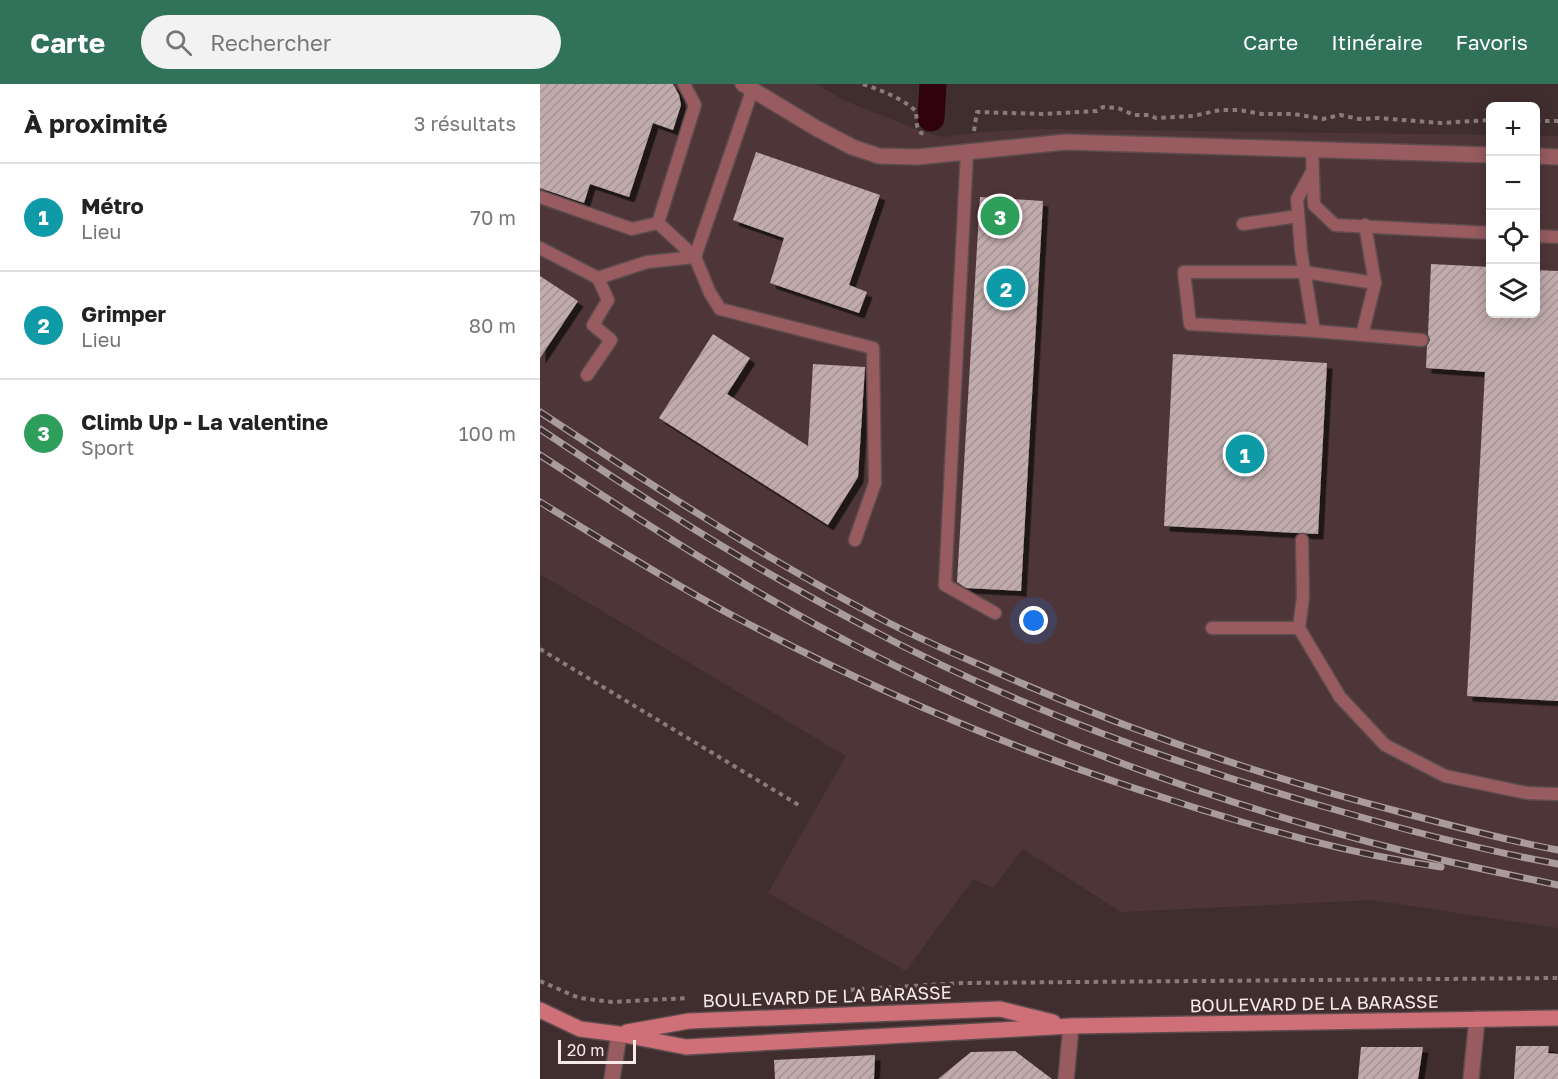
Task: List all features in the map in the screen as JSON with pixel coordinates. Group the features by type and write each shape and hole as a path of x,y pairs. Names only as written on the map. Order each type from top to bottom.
{"main road":[{"name":"BOULEVARD DE LA BARASSE","path":"619,1034 689,1021 1000,1009 1071,1026"},
{"name":"BOULEVARD DE LA BARASSE","path":"540,1010 580,1029 686,1047 1071,1026 1558,1018"}],"street":[{"path":"747,87 852,147 879,156 917,158 1066,142 1486,154"},
{"path":"1540,156 1558,157"},
{"path":"1471,1079 1477,1019"},
{"path":"1066,1079 1071,1026"},
{"path":"612,1079 619,1034"}],"lane":[{"path":"658,223 695,105 684,84"},
{"path":"695,257 747,87"},
{"path":"1312,149 1314,205 1335,225 1486,233"},
{"path":"967,151 945,585 995,613"},
{"path":"1313,170 1297,199 1304,272 1314,331"},
{"path":"540,197 632,229 658,223"},
{"path":"1243,224 1298,216"},
{"path":"658,223 695,257 710,293 720,309 873,348 875,483 855,540"},
{"path":"1362,335 1375,282 1365,225"},
{"path":"1540,236 1558,237"},
{"path":"540,248 598,278 608,300 593,324 611,340 587,375"},
{"path":"598,278 647,261 695,257"},
{"path":"1375,282 1304,272 1184,272 1190,324 1422,340"},
{"path":"1302,540 1303,597 1299,628 1340,697 1385,745 1445,776 1527,793 1558,794"},
{"path":"1212,628 1299,628"}],"path":[{"path":"863,84 900,99 916,111 917,126 921,133 943,137 943,154"},
{"path":"967,132 974,131 978,112 1055,114 1097,111 1103,107 1118,108 1134,115 1149,115 1156,118 1202,116 1220,110 1239,110 1262,114 1294,114 1323,119 1340,115 1359,119 1378,118 1441,123 1486,120"},
{"path":"1540,122 1558,121"},
{"path":"540,649 802,807"},
{"path":"756,995 962,983 1558,978"},
{"path":"540,981 579,998 612,1002 696,998"}],"shaded area":[{"path":"540,84 816,84 845,101 923,132 943,137 1038,129 1486,135 1486,318 1540,318 1540,136 1558,136 1558,928 1372,900 1121,912 1023,849 993,888 973,879 906,971 768,893 846,756 540,574"}],"building":[{"path":"540,84 673,84 681,105 673,130 653,123 629,197 590,184 584,203 540,188"},
{"path":"756,152 880,195 849,285 867,292 859,313 770,283 784,238 733,220"},
{"path":"980,197 1043,201 1021,591 966,588 957,582"},
{"path":"1431,264 1486,267 1486,318 1540,318 1540,270 1558,271 1558,701 1467,696 1485,372 1426,368 1427,346 1430,340 1428,334"},
{"path":"540,276 578,301 540,358"},
{"path":"713,334 750,358 727,394 808,446 813,364 865,367 858,477 828,525 659,418"},
{"path":"1173,354 1327,363 1318,534 1164,526"},
{"path":"1516,1046 1549,1046 1548,1053 1558,1054 1558,1079 1514,1079"},
{"path":"1361,1047 1423,1047 1418,1079 1358,1079"},
{"path":"1015,1051 1052,1079 938,1079 971,1052"},
{"path":"875,1055 874,1079 775,1079 774,1060"}],"waterway":[{"path":"931,118 933,84"}],"railway":[{"path":"540,412 703,517 828,590 913,635 1037,690 1190,749 1294,782 1459,828 1558,850"},
{"path":"540,429 691,527 790,586 921,655 1035,707 1151,752 1269,791 1443,839 1558,864"},
{"path":"540,455 696,555 775,602 856,646 987,709 1122,763 1260,810 1420,855 1558,885"},
{"path":"540,502 739,619 845,672 952,720 1118,783 1240,821 1339,848 1441,867"}],"place":[{"name":"Climb Up - La valentine","path":"1000,216"},
{"name":"Grimper","path":"1006,288"},
{"name":"Métro","path":"1245,454"}]}
